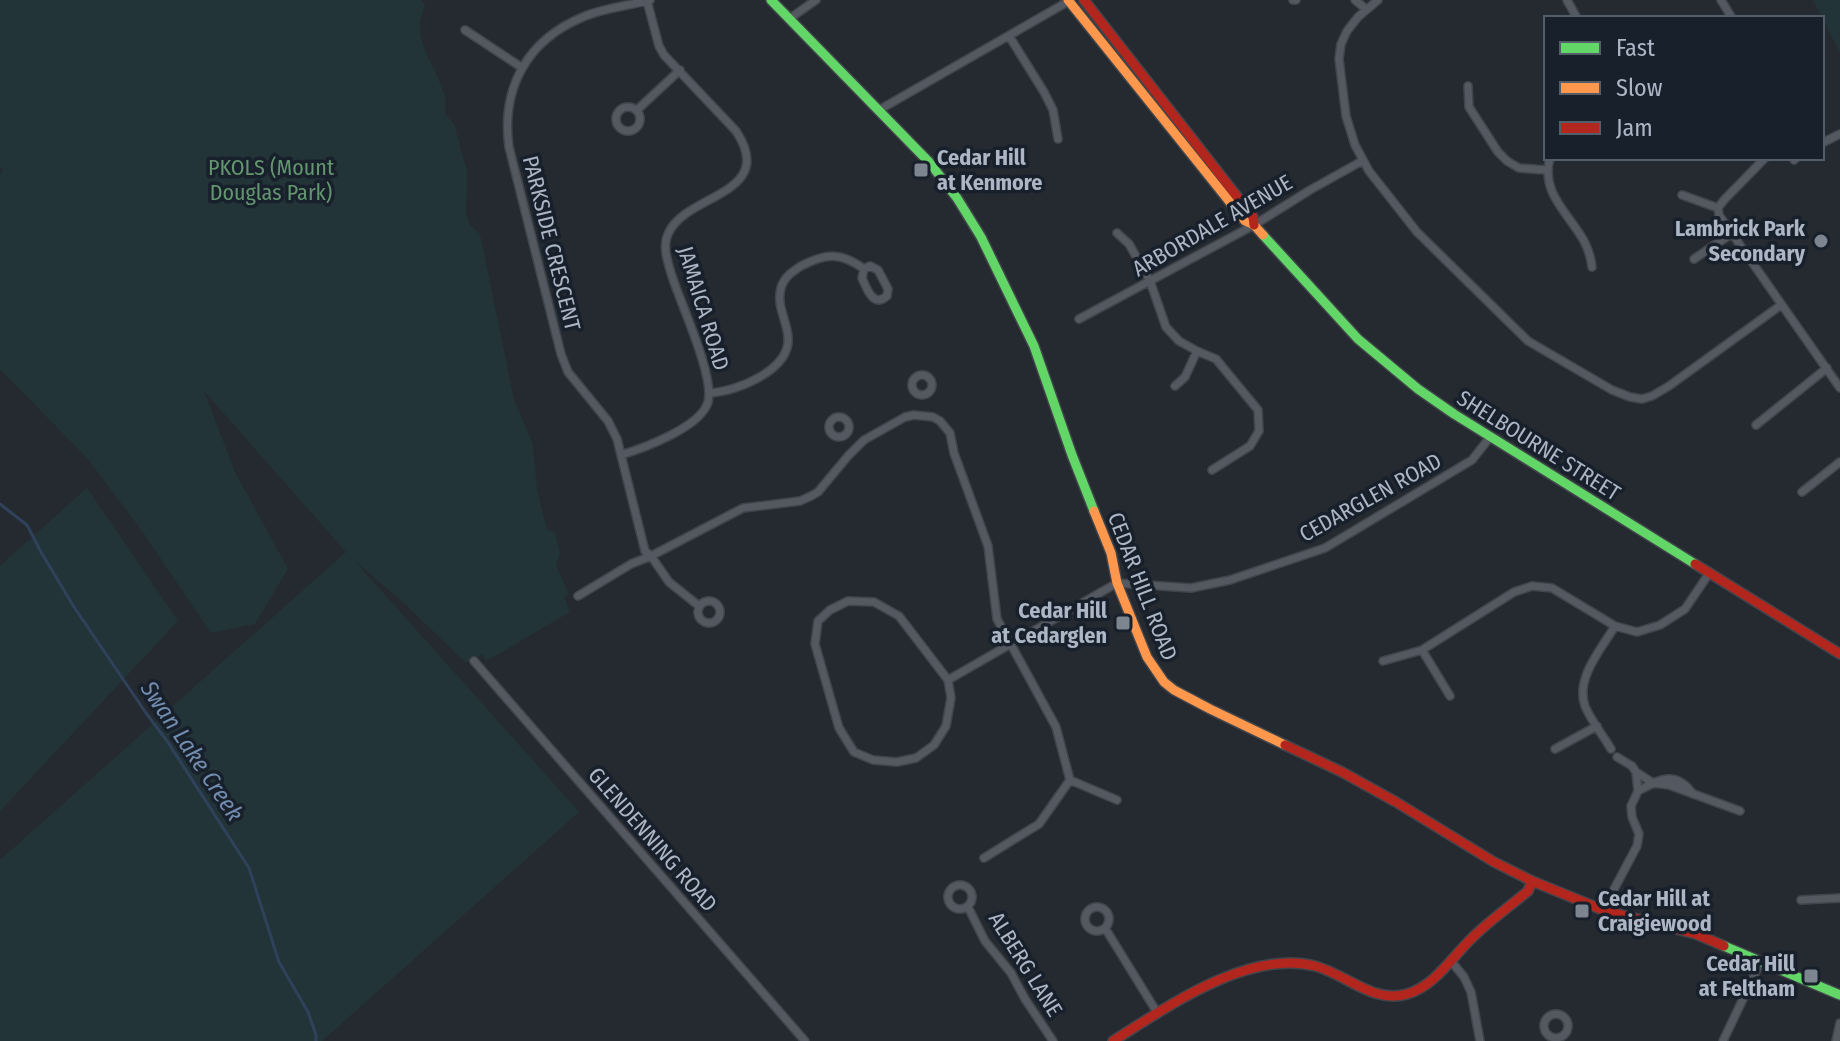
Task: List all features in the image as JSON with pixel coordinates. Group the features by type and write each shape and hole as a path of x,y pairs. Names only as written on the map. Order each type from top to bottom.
{"street":[{"name":"PARKSIDE CRESCENT","path":"648,0 586,15 545,39 521,67 510,97 506,124 509,147 568,372 608,421 621,455 645,551 669,582 699,606"},
{"name":"JAMAICA ROAD","path":"621,455 647,447 696,419 704,411 709,393 707,373 667,260 666,236 688,211 733,186 746,166 746,152 736,131 664,55 648,0"},
{"name":"CEDAR HILL ROAD","path":"771,0 929,162 957,198 987,250 1034,346 1111,553 1117,583 1147,657 1164,682 1174,690 1342,772 1494,862 1532,881 1603,910 1696,934 1840,995"},
{"path":"789,19 816,0"},
{"path":"879,110 1069,0"},
{"name":"SHELBOURNE STREET","path":"1069,0 1245,221 1254,225 1327,307 1375,354 1454,414 1840,654"},
{"name":"SHELBOURNE STREET","path":"1084,0 1252,215 1254,225"},
{"path":"1355,0 1366,9"},
{"path":"1378,0 1347,31 1339,59 1346,116 1362,161 1417,232 1528,341 1612,390 1642,399 1669,386 1781,305"},
{"path":"465,30 521,67"},
{"path":"1009,36 1053,110 1058,139"},
{"path":"637,110 680,70"},
{"path":"1468,86 1469,107 1498,152 1519,168 1546,170"},
{"path":"1549,160 1547,182 1585,242 1592,267"},
{"path":"1763,160 1724,200 1718,208 1719,215 1840,388"},
{"name":"ARBORDALE AVENUE","path":"1079,319 1254,225 1362,161"},
{"path":"1682,195 1718,208"},
{"path":"1117,233 1129,244 1150,281 1166,327 1179,341 1216,359 1258,410 1259,431 1250,446 1212,470"},
{"path":"1694,259 1731,234"},
{"path":"709,393 732,391 780,361 789,339 780,302 786,277 823,256 845,258 864,269"},
{"path":"870,266 878,270 888,289 885,299 878,301 871,297 862,278 864,269 870,266"},
{"path":"1175,386 1185,377 1197,351"},
{"path":"1756,425 1827,368"},
{"path":"922,395 924,416"},
{"path":"578,596 631,564 743,508 800,501 811,496 864,440 905,417 933,417 940,421 950,433 954,453 988,546 997,619 1056,727 1070,780 1039,824 984,858"},
{"path":"845,435 857,447"},
{"name":"CEDARGLEN ROAD","path":"1117,583 1191,588 1230,580 1325,548 1472,460 1491,436"},
{"path":"1802,492 1840,462"},
{"path":"1383,661 1422,650 1514,592 1532,586 1552,588 1615,626 1637,632 1660,625 1685,609 1710,572"},
{"path":"948,680 1117,583"},
{"path":"848,601 874,602 899,616 948,680 951,698 946,726 934,745 916,758 897,762 873,760 854,752 839,728 815,644 818,621 830,610 848,601"},
{"path":"1611,749 1584,704 1585,677 1615,626"},
{"path":"1422,650 1450,696"},
{"name":"GLENDENNING ROAD","path":"474,661 805,1041"},
{"path":"1555,749 1597,726"},
{"path":"1617,757 1653,783 1669,785 1740,811"},
{"path":"1603,910 1637,846 1639,834 1631,806 1638,791 1636,772"},
{"path":"1070,780 1117,800"},
{"path":"1638,791 1653,783"},
{"path":"1113,1041 1206,988 1251,969 1281,962 1317,966 1351,983 1388,995 1418,990 1435,978 1469,940 1528,891 1532,881"},
{"path":"1801,900 1840,898"},
{"name":"ALBERG LANE","path":"968,907 985,941 1011,973 1053,1041"},
{"path":"1105,928 1158,1014"},
{"path":"1451,961 1471,992 1480,1041"},
{"path":"1723,1041 1761,961"},
{"path":"1836,1041 1840,1023"}],"green space":[{"name":"PKOLS (Mount Douglas Park)","path":"0,0 421,0 425,4 420,23 422,40 444,93 445,114 454,124 467,171 466,212 469,224 480,234 514,400 533,444 537,490 547,530 555,532 560,554 556,565 569,594 564,597 570,612 486,661 482,654 466,663 353,559 579,812 322,1041 0,1041 0,860 346,552 204,391 235,472 288,569 255,624 211,633 142,531 87,458 0,369 0,175 3,170 0,167"},
{"path":"1813,0 1840,0 1840,53 1824,16"},
{"path":"87,488 178,621 0,811 0,566"}],"waterway":[{"name":"Swan Lake Creek","path":"0,504 27,525 74,607 167,741 249,868 279,962 308,1012 316,1041"}],"traffic: fast":[{"path":"771,0 929,162 957,198 981,237 1034,346 1094,511"},
{"path":"1263,235 1358,339 1418,389 1695,564"},
{"path":"1724,946 1840,995"}],"traffic: slow":[{"path":"1068,0 1245,221 1263,235"},
{"path":"1094,511 1111,553 1117,583 1147,657 1164,682 1210,709 1285,745"}],"traffic: jam":[{"path":"1084,0 1253,217 1254,225"},
{"path":"1695,564 1840,654"},
{"path":"1285,745 1342,772 1494,862 1532,881 1603,910 1696,934 1724,946"},
{"path":"1113,1041 1209,984 1263,966 1289,963 1315,966 1371,992 1395,996 1407,994 1435,978 1479,932 1528,891 1532,881"}],"place":[{"name":"Cedar Hill at Kenmore","path":"921,170"},
{"name":"Lambrick Park Secondary","path":"1821,241"},
{"name":"Cedar Hill at Cedarglen","path":"1123,623"},
{"name":"Cedar Hill at Craigiewood","path":"1582,911"},
{"name":"Cedar Hill at Feltham","path":"1811,976"}]}
